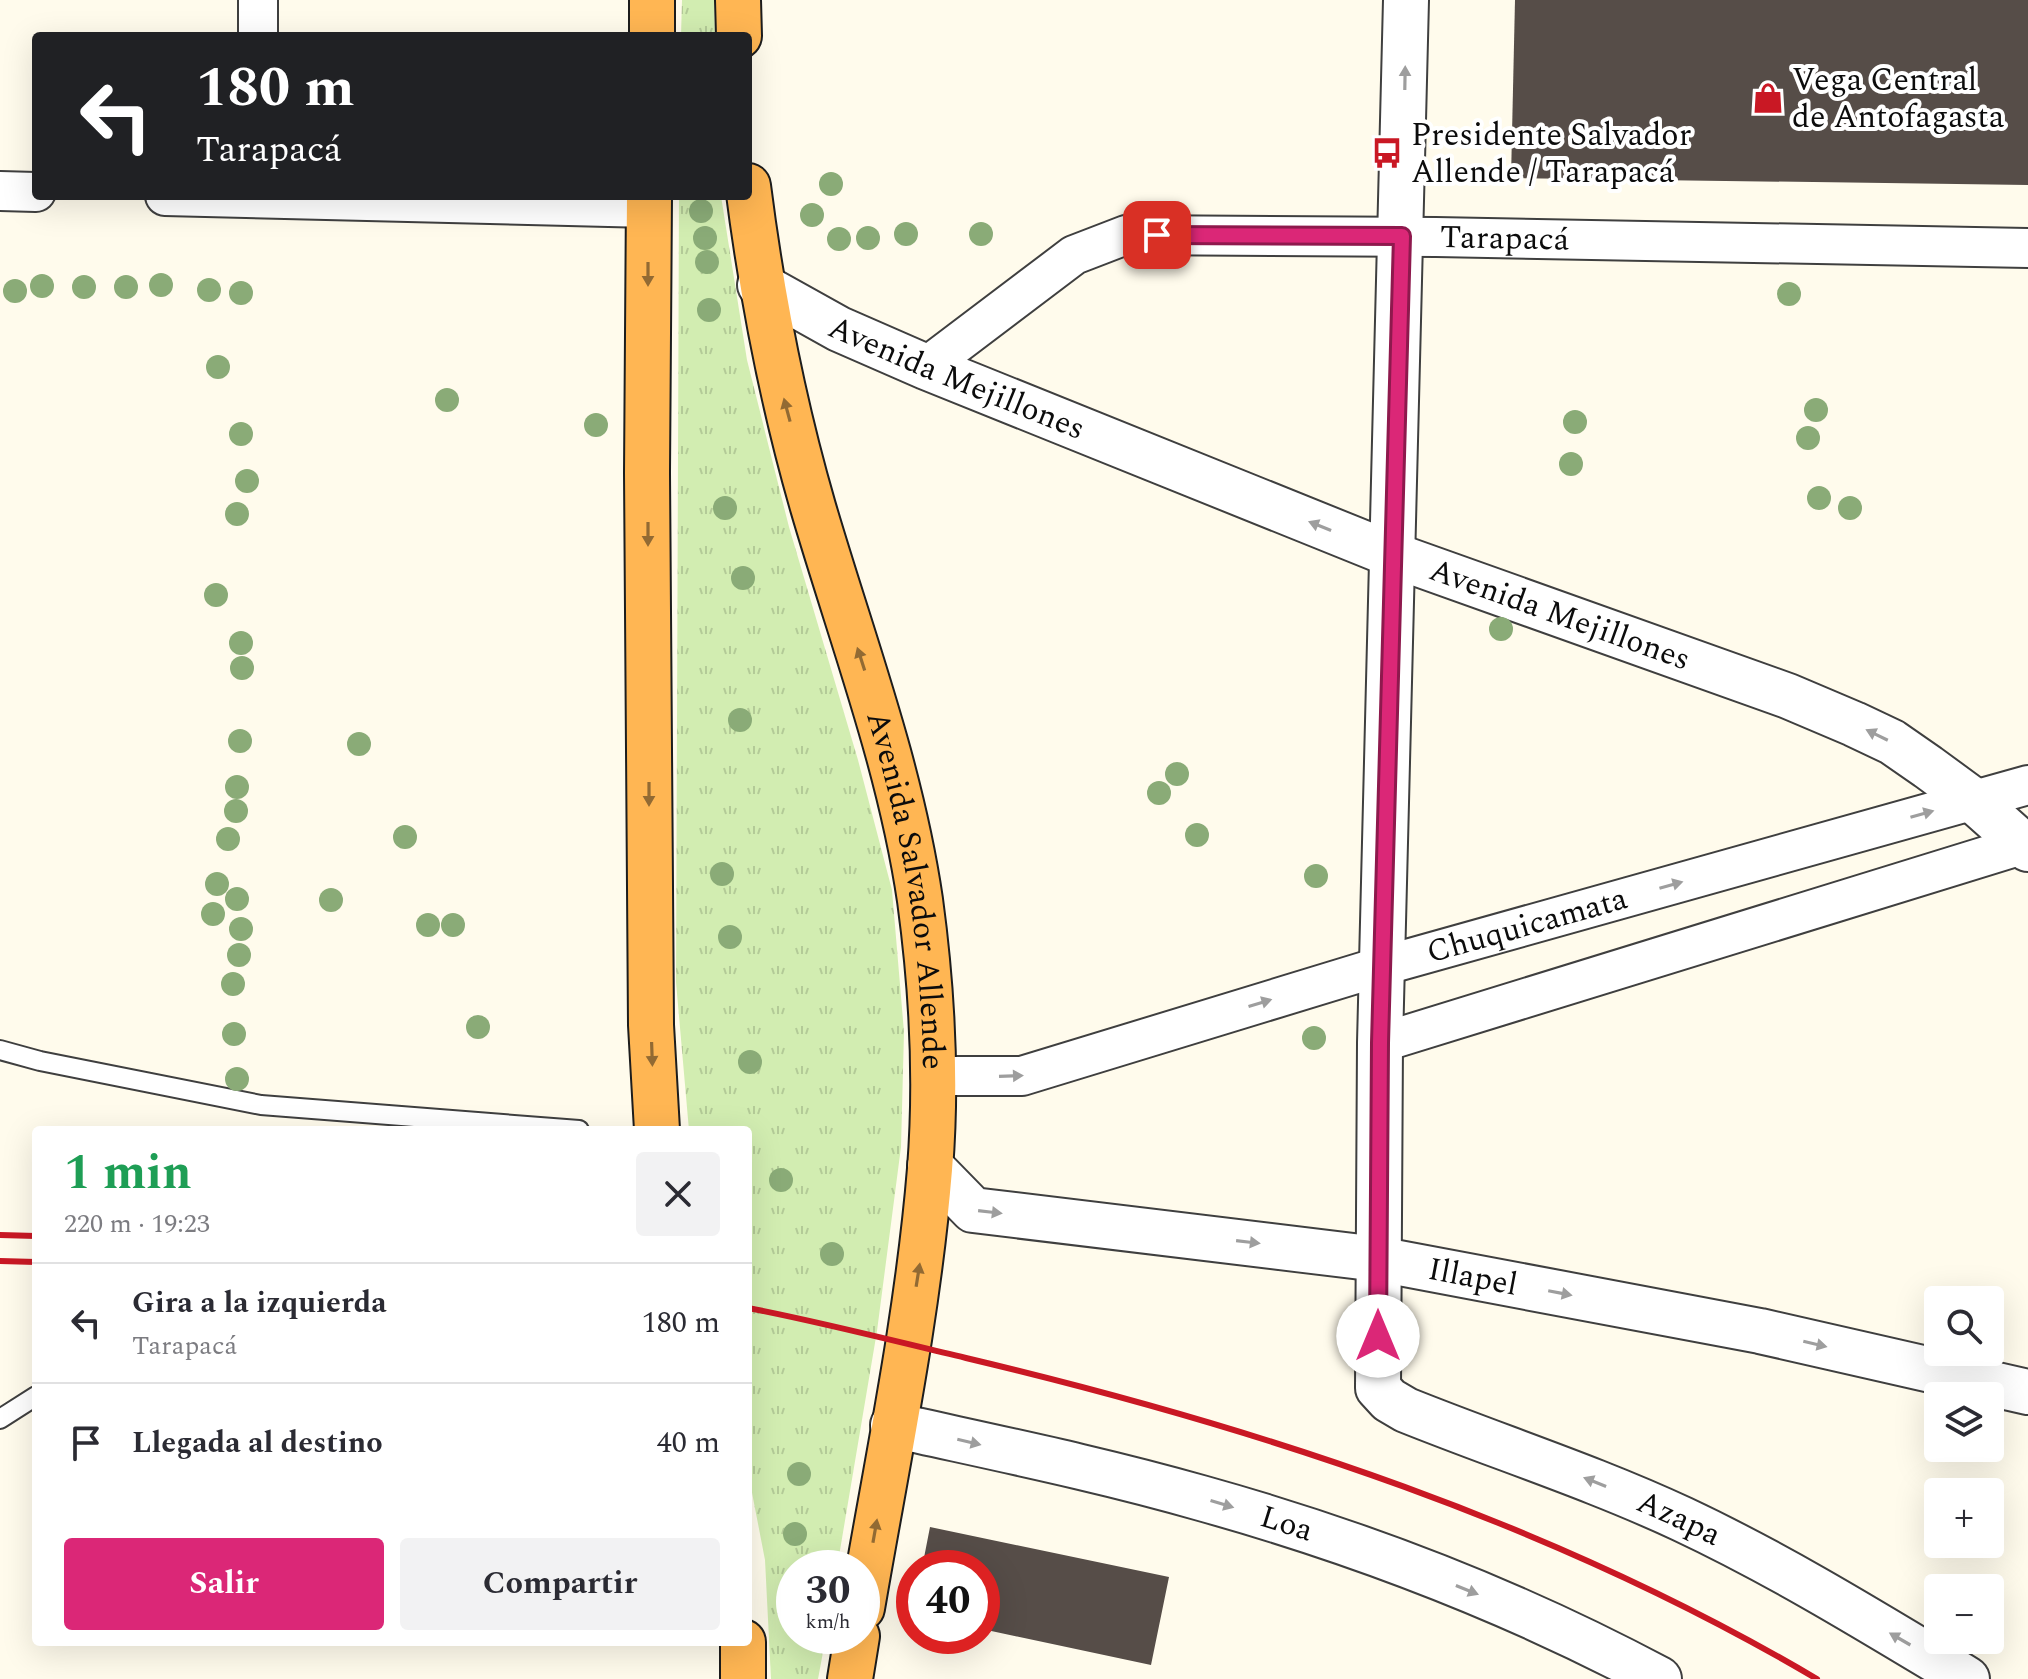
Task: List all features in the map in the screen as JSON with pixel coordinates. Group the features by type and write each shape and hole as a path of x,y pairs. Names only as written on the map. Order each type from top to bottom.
{"highway":[{"path":"652,0 652,32"},
{"path":"738,0 739,32"},
{"name":"Avenida Salvador Allende","path":"750,200 760,285 784,397 813,506 883,731 904,815 920,900 929,987 933,1076 930,1166 921,1255 872,1550"},
{"path":"649,202 647,489 651,1010 657,1126"},
{"path":"743,1646 743,1679"},
{"path":"850,1679 854,1654"}],"street":[{"path":"258,0 258,32"},
{"path":"1378,1259 1380,1043 1406,0"},
{"path":"0,191 32,192"},
{"path":"491,200 649,202"},
{"name":"Tarapacá","path":"926,367 1074,255 1126,235 1402,236 2028,248"},
{"name":"Avenida Mejillones","path":"760,285 839,329 926,367 1393,555 1788,696 1854,724 1892,742 1973,800 2026,846"},
{"name":"Chuquicamata","path":"933,1076 1022,1076 1382,966 2028,785"},
{"name":"Chuquicamata","path":"1380,1043 2026,846"},
{"name":"Illapel","path":"930,1166 973,1210 1378,1259 1760,1331 2028,1392"},
{"name":"Azapa","path":"1378,1259 1378,1388 1389,1400 1406,1410 1567,1470 1681,1518 1797,1579 1967,1679"},
{"name":"Loa","path":"893,1425 1201,1498 1291,1525 1410,1567 1514,1609 1659,1679"}],"lane":[{"path":"0,1050 40,1061 261,1105 528,1126"},
{"path":"0,1419 32,1399"}],"green space":[{"path":"682,0 714,0 715,32 681,32"},
{"path":"679,200 722,200 747,360 789,527 858,760 892,890 904,1032 901,1147 877,1331 840,1550 776,1550 776,1654 823,1654 818,1679 771,1679 765,1560 752,1493 752,1126 689,1126 676,982"}],"building":[{"name":"Vega Central de Antofagasta","path":"1515,0 2028,0 2028,185 1511,178"},
{"path":"930,1527 1169,1577 1151,1665 1000,1633 1000,1550 926,1550"}],"railway":[{"path":"0,1235 32,1236"},
{"path":"0,1261 32,1262"},
{"path":"752,1309 1077,1386 1296,1449 1510,1528 1615,1573 1817,1679"}],"place":[{"name":"Vega Central de Antofagasta","path":"1768,98"},
{"name":"Presidente Salvador Allende / Tarapacá","path":"1387,153"}],"route":[{"path":"1157,235 1402,236 1380,1043 1378,1336"}]}
